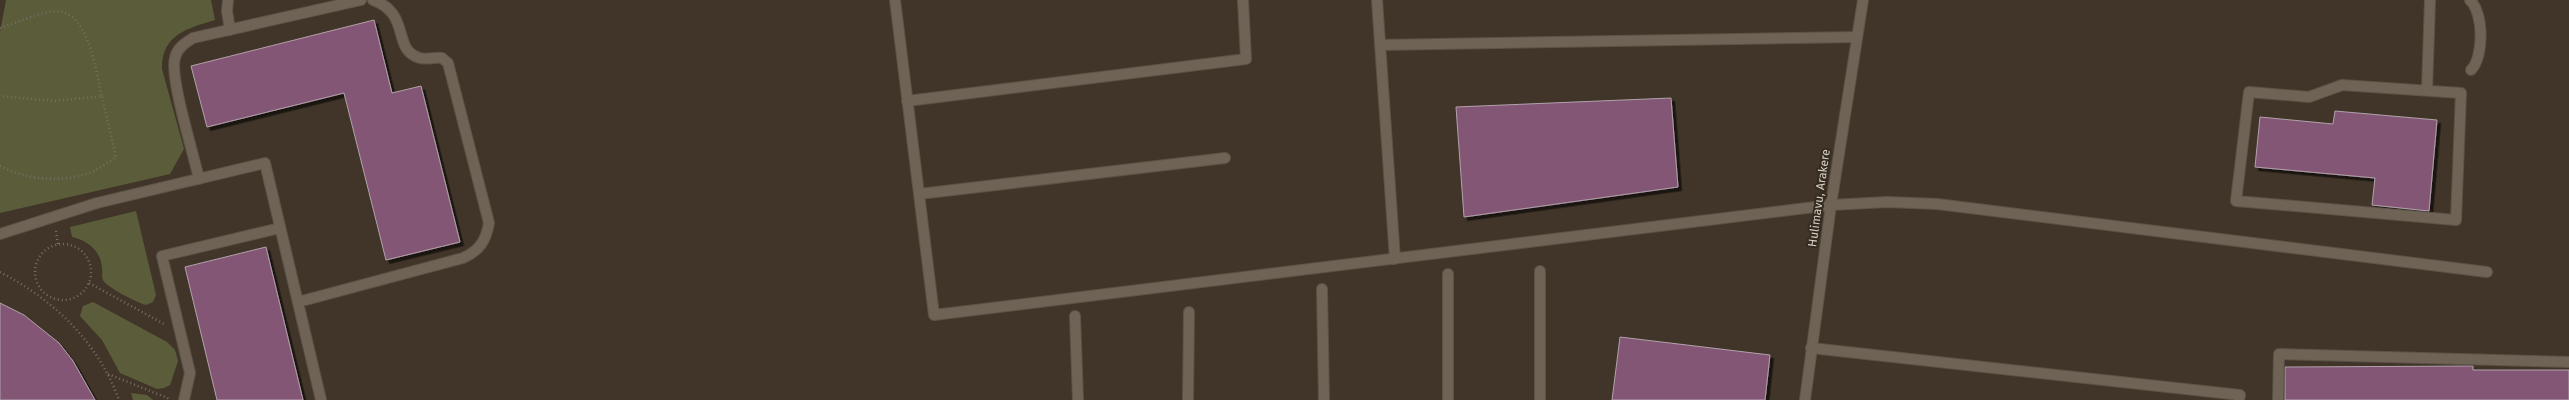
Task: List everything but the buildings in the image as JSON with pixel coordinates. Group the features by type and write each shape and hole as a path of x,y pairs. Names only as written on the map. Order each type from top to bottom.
{"street":[{"path":"228,0 227,11 230,30"},
{"path":"199,179 174,75 175,57 185,42 193,38 362,0"},
{"path":"298,302 463,258 478,250 487,233 489,223 448,63 442,58 420,58 410,53 403,44 396,15 382,3 373,0"},
{"path":"895,0 934,316 1831,205 1887,202 1937,204 2487,272"},
{"path":"907,101 1246,59 1243,0"},
{"path":"1377,0 1395,259"},
{"name":"Hulimavu, Arakere","path":"1805,400 1831,205 1863,0"},
{"path":"2427,90 2430,0"},
{"path":"2470,0 2480,16 2479,58 2471,70"},
{"path":"1380,45 1857,37"},
{"path":"2342,85 2427,90 2461,93 2456,220 2236,201 2248,92 2309,97 2342,85"},
{"path":"919,194 1225,158"},
{"path":"0,234 96,203 265,163 321,400"},
{"path":"184,400 190,373 162,256 280,228"},
{"path":"1540,271 1540,400"},
{"path":"1448,274 1448,400"},
{"path":"1322,289 1324,400"},
{"path":"1188,400 1189,312"},
{"path":"1075,316 1078,400"},
{"path":"1811,348 2240,395 2239,400"},
{"path":"2278,400 2279,354 2569,362"}],"path":[{"path":"0,28 50,12 67,13 75,18 84,33 102,96 116,158 90,173 54,179 22,175 0,166"},
{"path":"0,96 54,101 102,96"},
{"path":"70,245 85,254 91,270 89,283 80,295 71,299 62,300 46,294 36,280 36,267 40,256 54,246 70,245"},
{"path":"0,272 41,297 78,330 107,374 119,400"},
{"path":"89,283 180,333"},
{"path":"41,297 46,294"},
{"path":"107,374 172,400"}],"green space":[{"path":"6,0 211,0 215,20 195,26 178,35 166,48 163,57 162,69 184,149 170,174 0,213 0,32"},
{"path":"136,211 156,295 153,302 146,305 136,301 105,283 102,278 99,256 88,244 78,238 72,237 70,227"},
{"path":"93,302 167,342 175,350 178,361 170,385 157,389 120,373 102,340 80,316 83,306"},
{"path":"131,393 147,395 153,400 133,400"}]}
